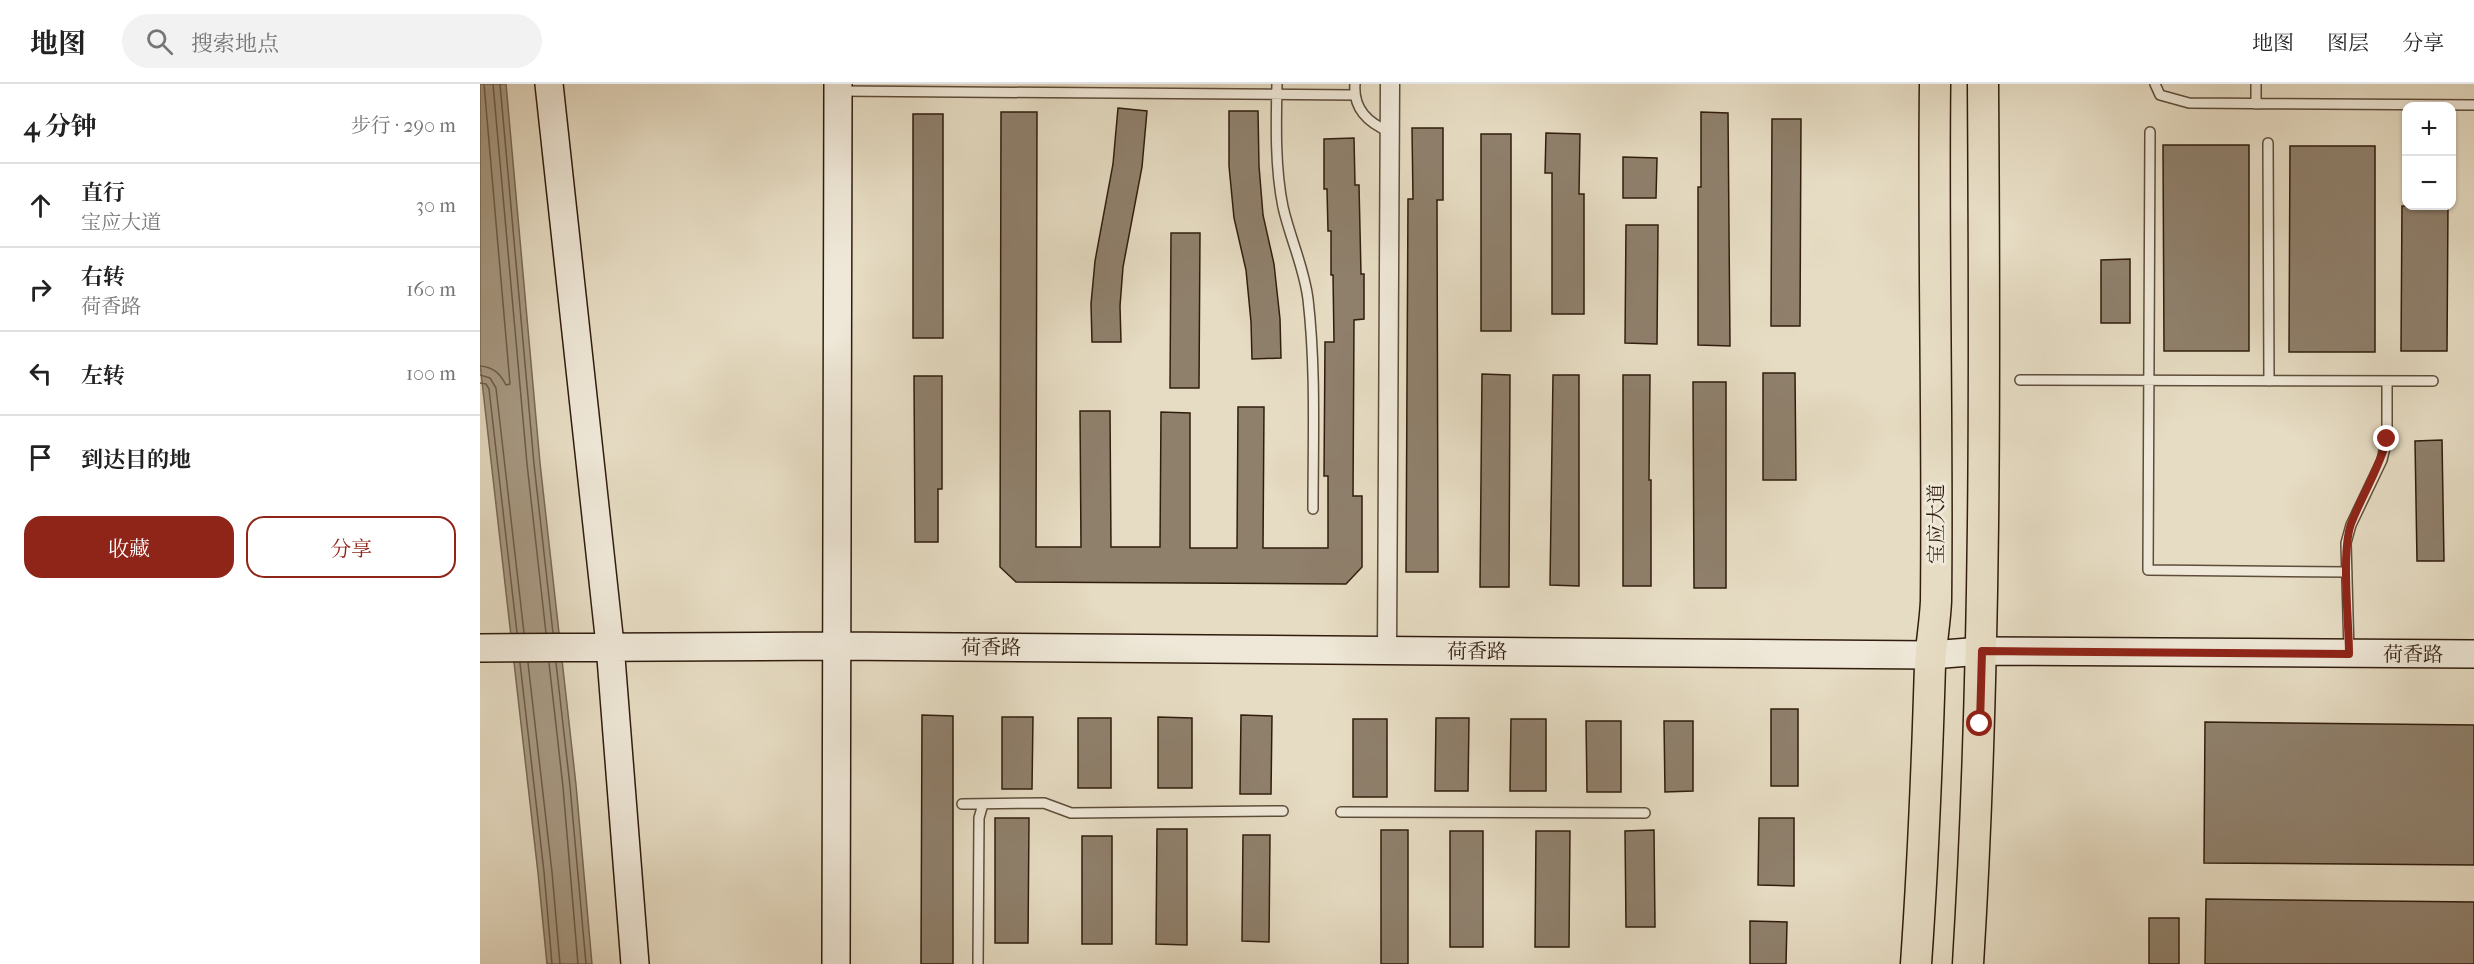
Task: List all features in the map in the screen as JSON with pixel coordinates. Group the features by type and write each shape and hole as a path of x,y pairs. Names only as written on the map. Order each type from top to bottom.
{"main road":[{"name":"宝应大道","path":"1916,964 1923,859 1930,655 1936,605 1937,383 1933,254 1935,84"},
{"path":"1968,964 1980,736 1982,651 1983,84"}],"street":[{"path":"549,84 610,645 635,964"},
{"path":"1387,651 1390,84"},
{"path":"836,964 838,88"},
{"name":"荷香路","path":"491,647 837,646 1930,655 1982,651 2474,654"}],"lane":[{"path":"1277,84 1278,164 1283,207 1302,266 1308,299 1312,365 1313,509"},
{"path":"1355,84 1354,95 1362,115 1373,126 1390,132"},
{"path":"2155,84 2160,95 2189,103 2474,105"},
{"path":"2256,84 2256,104"},
{"path":"838,88 1098,89 1277,95 1354,95"},
{"path":"2150,132 2148,570 2347,572"},
{"path":"2268,143 2269,381"},
{"path":"2020,380 2433,381"},
{"path":"2349,654 2346,543 2351,525 2382,460 2387,439 2387,381"},
{"path":"962,804 1044,803 1071,813 1283,811"},
{"path":"978,964 979,818 983,804"},
{"path":"1341,812 1645,813"}],"water":[{"path":"480,84 506,84 540,463 576,785 592,964 547,964 480,364"}],"building":[{"path":"1118,108 1147,111 1142,167 1123,267 1120,306 1121,342 1092,342 1091,304 1095,261 1113,164"},
{"path":"1229,111 1258,111 1263,215 1274,264 1280,319 1281,358 1252,359 1246,270 1234,218 1229,166"},
{"path":"1001,112 1037,112 1036,547 1081,547 1080,411 1110,411 1111,547 1160,547 1161,412 1190,413 1190,548 1237,548 1238,407 1264,407 1263,548 1328,548 1328,476 1324,476 1325,342 1334,342 1331,231 1328,231 1327,189 1324,189 1324,139 1354,138 1355,185 1359,185 1361,274 1364,274 1364,319 1354,320 1353,496 1362,496 1362,567 1346,584 1016,582 1000,567"},
{"path":"1701,112 1728,113 1730,346 1698,345 1698,187 1701,187"},
{"path":"913,114 943,114 943,338 913,338"},
{"path":"1772,119 1801,119 1800,326 1771,326"},
{"path":"1412,128 1443,128 1443,200 1437,200 1438,572 1406,572 1408,199 1413,199"},
{"path":"1546,133 1580,134 1579,194 1584,194 1584,314 1552,314 1552,173 1545,173"},
{"path":"1481,134 1511,134 1511,331 1481,331"},
{"path":"2163,145 2249,145 2249,351 2164,351"},
{"path":"2290,146 2375,146 2375,352 2289,352"},
{"path":"1623,157 1657,158 1656,198 1623,198"},
{"path":"2402,206 2402,210 2448,210 2447,351 2401,351"},
{"path":"1626,225 1658,225 1657,344 1625,343"},
{"path":"1171,233 1200,233 1199,388 1170,388"},
{"path":"2130,259 2130,323 2101,323 2101,260"},
{"path":"1763,373 1795,373 1796,480 1763,480"},
{"path":"1482,374 1510,375 1509,587 1480,587"},
{"path":"1553,375 1579,375 1579,586 1550,585"},
{"path":"1623,375 1650,375 1651,586 1623,586"},
{"path":"914,376 942,376 942,489 938,489 938,542 915,542"},
{"path":"1693,382 1726,382 1726,588 1694,588"},
{"path":"2442,440 2444,561 2417,561 2415,441"},
{"path":"1771,709 1798,709 1798,786 1771,786"},
{"path":"922,715 953,716 953,964 921,964"},
{"path":"1241,715 1272,716 1271,794 1240,794"},
{"path":"1002,717 1033,717 1032,789 1002,789"},
{"path":"1158,717 1192,718 1192,788 1158,788"},
{"path":"1078,718 1111,718 1111,788 1078,788"},
{"path":"1436,718 1469,718 1468,791 1435,791"},
{"path":"1353,719 1387,719 1387,797 1353,797"},
{"path":"1511,719 1546,719 1546,791 1510,791"},
{"path":"1586,721 1621,721 1621,792 1587,792"},
{"path":"1664,721 1693,721 1693,791 1665,792"},
{"path":"2205,722 2474,725 2474,865 2204,863"},
{"path":"995,818 1029,818 1028,943 995,943"},
{"path":"1759,818 1794,818 1794,886 1758,885"},
{"path":"1157,829 1187,829 1187,945 1156,944"},
{"path":"1381,830 1408,830 1408,964 1381,964"},
{"path":"1654,830 1655,927 1626,927 1625,831"},
{"path":"1450,831 1483,831 1483,947 1450,947"},
{"path":"1536,831 1570,831 1569,947 1535,947"},
{"path":"1243,835 1270,835 1269,942 1242,941"},
{"path":"1082,836 1112,836 1112,944 1082,944"},
{"path":"2206,899 2474,902 2474,964 2205,964"},
{"path":"2149,918 2179,918 2179,964 2149,964"},
{"path":"1750,921 1787,922 1786,964 1750,964"}],"route":[{"path":"1980,724 1982,651 2349,654 2346,543 2351,525 2382,460 2387,439"}]}
